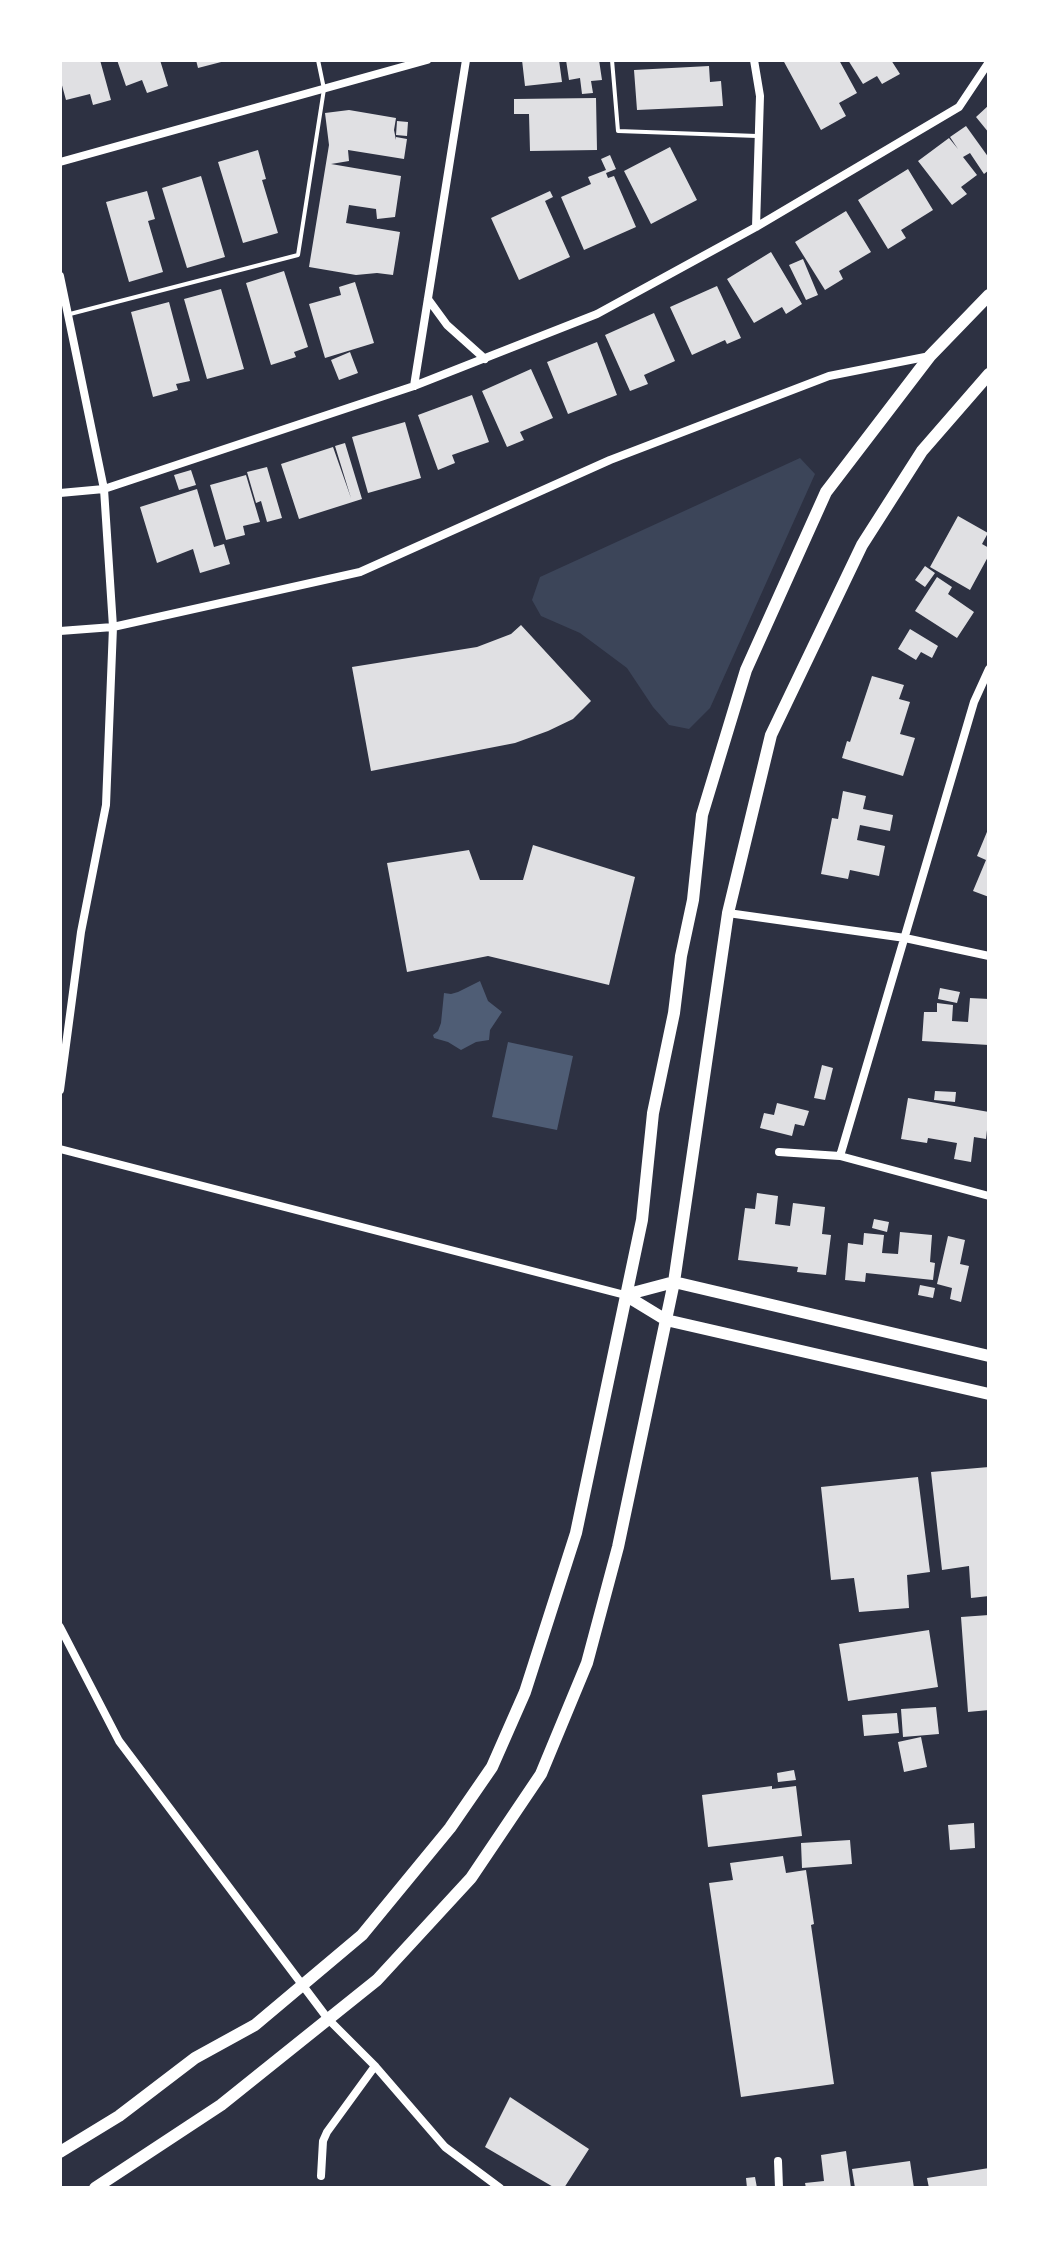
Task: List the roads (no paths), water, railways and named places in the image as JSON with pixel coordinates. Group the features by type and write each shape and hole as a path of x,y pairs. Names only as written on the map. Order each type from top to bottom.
{"main road":[{"path":"60,2152 119,2116 195,2058 255,2025 362,1935 450,1828 492,1767 525,1692 576,1533 642,1220 653,1113 693,900 702,815 746,670 826,492 930,356 989,295"},
{"path":"95,2188 221,2105 377,1980 471,1878 541,1774 587,1663 618,1547 674,1282 728,913 771,735 862,545 922,451 989,374"},
{"path":"625,1295 674,1282 989,1356"},
{"path":"625,1295 666,1320 989,1394"}],"street":[{"path":"60,162 427,60"},
{"path":"414,386 466,60"},
{"path":"754,60 760,96 756,227"},
{"path":"60,493 104,489 414,386 597,314 756,227 959,107 989,62"},
{"path":"60,276 104,489 113,627 106,805 81,932 60,1090"},
{"path":"428,299 447,325 485,359"},
{"path":"60,631 113,627 360,572 610,460 829,376 930,356"},
{"path":"840,1156 974,702 989,669"},
{"path":"728,913 905,938 989,956"},
{"path":"60,1149 625,1295"},
{"path":"779,1152 840,1156 989,1196"},
{"path":"60,1627 119,1741 328,2019 375,2066 445,2147 500,2188"},
{"path":"321,2176 323,2141 327,2132 375,2066"},
{"path":"778,2161 779,2188"}],"lane":[{"path":"68,314 298,255 324,89 318,60"},
{"path":"612,60 618,131 759,137"}]}
